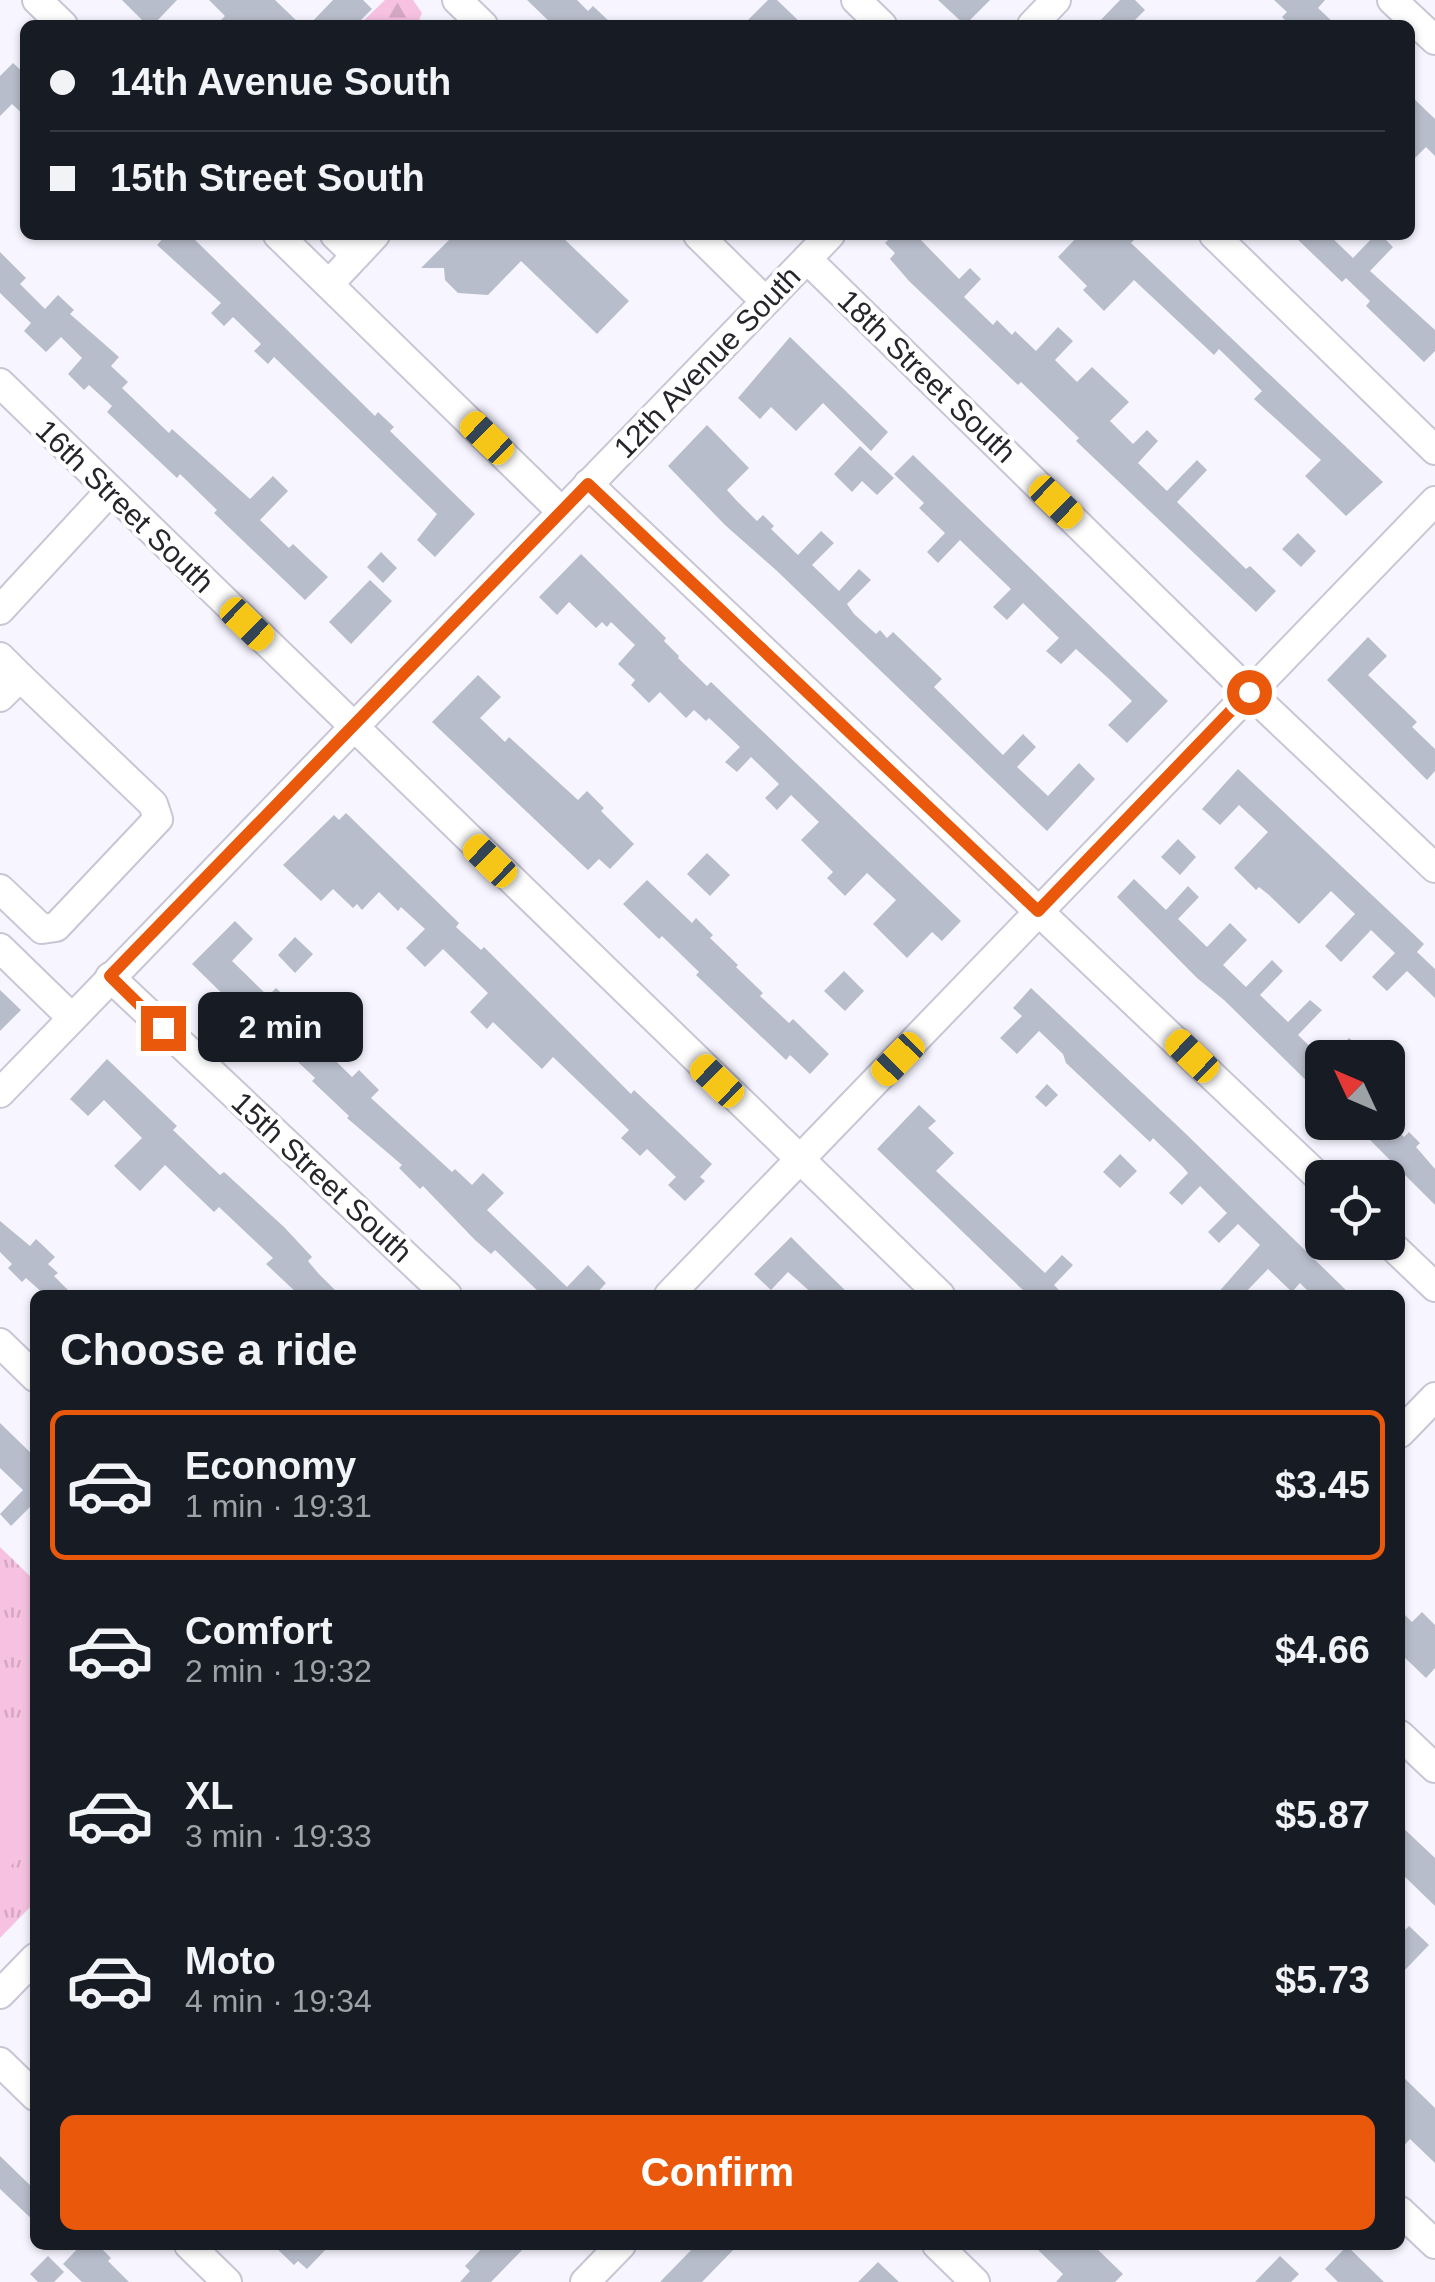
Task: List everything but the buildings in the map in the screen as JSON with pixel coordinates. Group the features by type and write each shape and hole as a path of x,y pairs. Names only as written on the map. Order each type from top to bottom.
{"street":[{"path":"38,0 58,20"},
{"path":"457,0 478,20"},
{"path":"856,0 877,20"},
{"path":"1037,20 1056,0"},
{"path":"1392,0 1414,20"},
{"path":"1415,21 1435,40"},
{"path":"283,240 561,511"},
{"path":"703,240 765,301"},
{"name":"12th Avenue South","path":"0,1092 825,240"},
{"path":"1219,240 1435,450"},
{"path":"329,284 366,245"},
{"name":"18th Street South","path":"807,259 1249,692 1435,868"},
{"name":"16th Street South","path":"0,383 935,1290"},
{"path":"588,484 1305,1164"},
{"path":"0,610 110,491"},
{"path":"675,1290 1435,501"},
{"path":"0,889 42,929 56,927 158,818 153,804 7,677"},
{"path":"0,948 72,1018"},
{"name":"15th Street South","path":"110,976 442,1290"},
{"path":"1405,1258 1435,1287"},
{"path":"0,1343 30,1372"},
{"path":"1405,1428 1435,1397"},
{"path":"1405,1739 1435,1768"},
{"path":"0,1994 30,1963"},
{"path":"0,2062 30,2091"},
{"path":"1405,2216 1435,2244"},
{"path":"195,2250 227,2282"},
{"path":"584,2282 616,2250"},
{"path":"942,2250 975,2282"}],"green space":[{"path":"385,0 413,0 422,13 419,20 364,20"},
{"path":"0,1547 30,1576 30,1907 0,1938"},
{"path":"0,1736 30,1753 30,1846 0,1877"}],"route":[{"path":"163,1028 110,976 588,484 1038,911 1249,692"}]}
